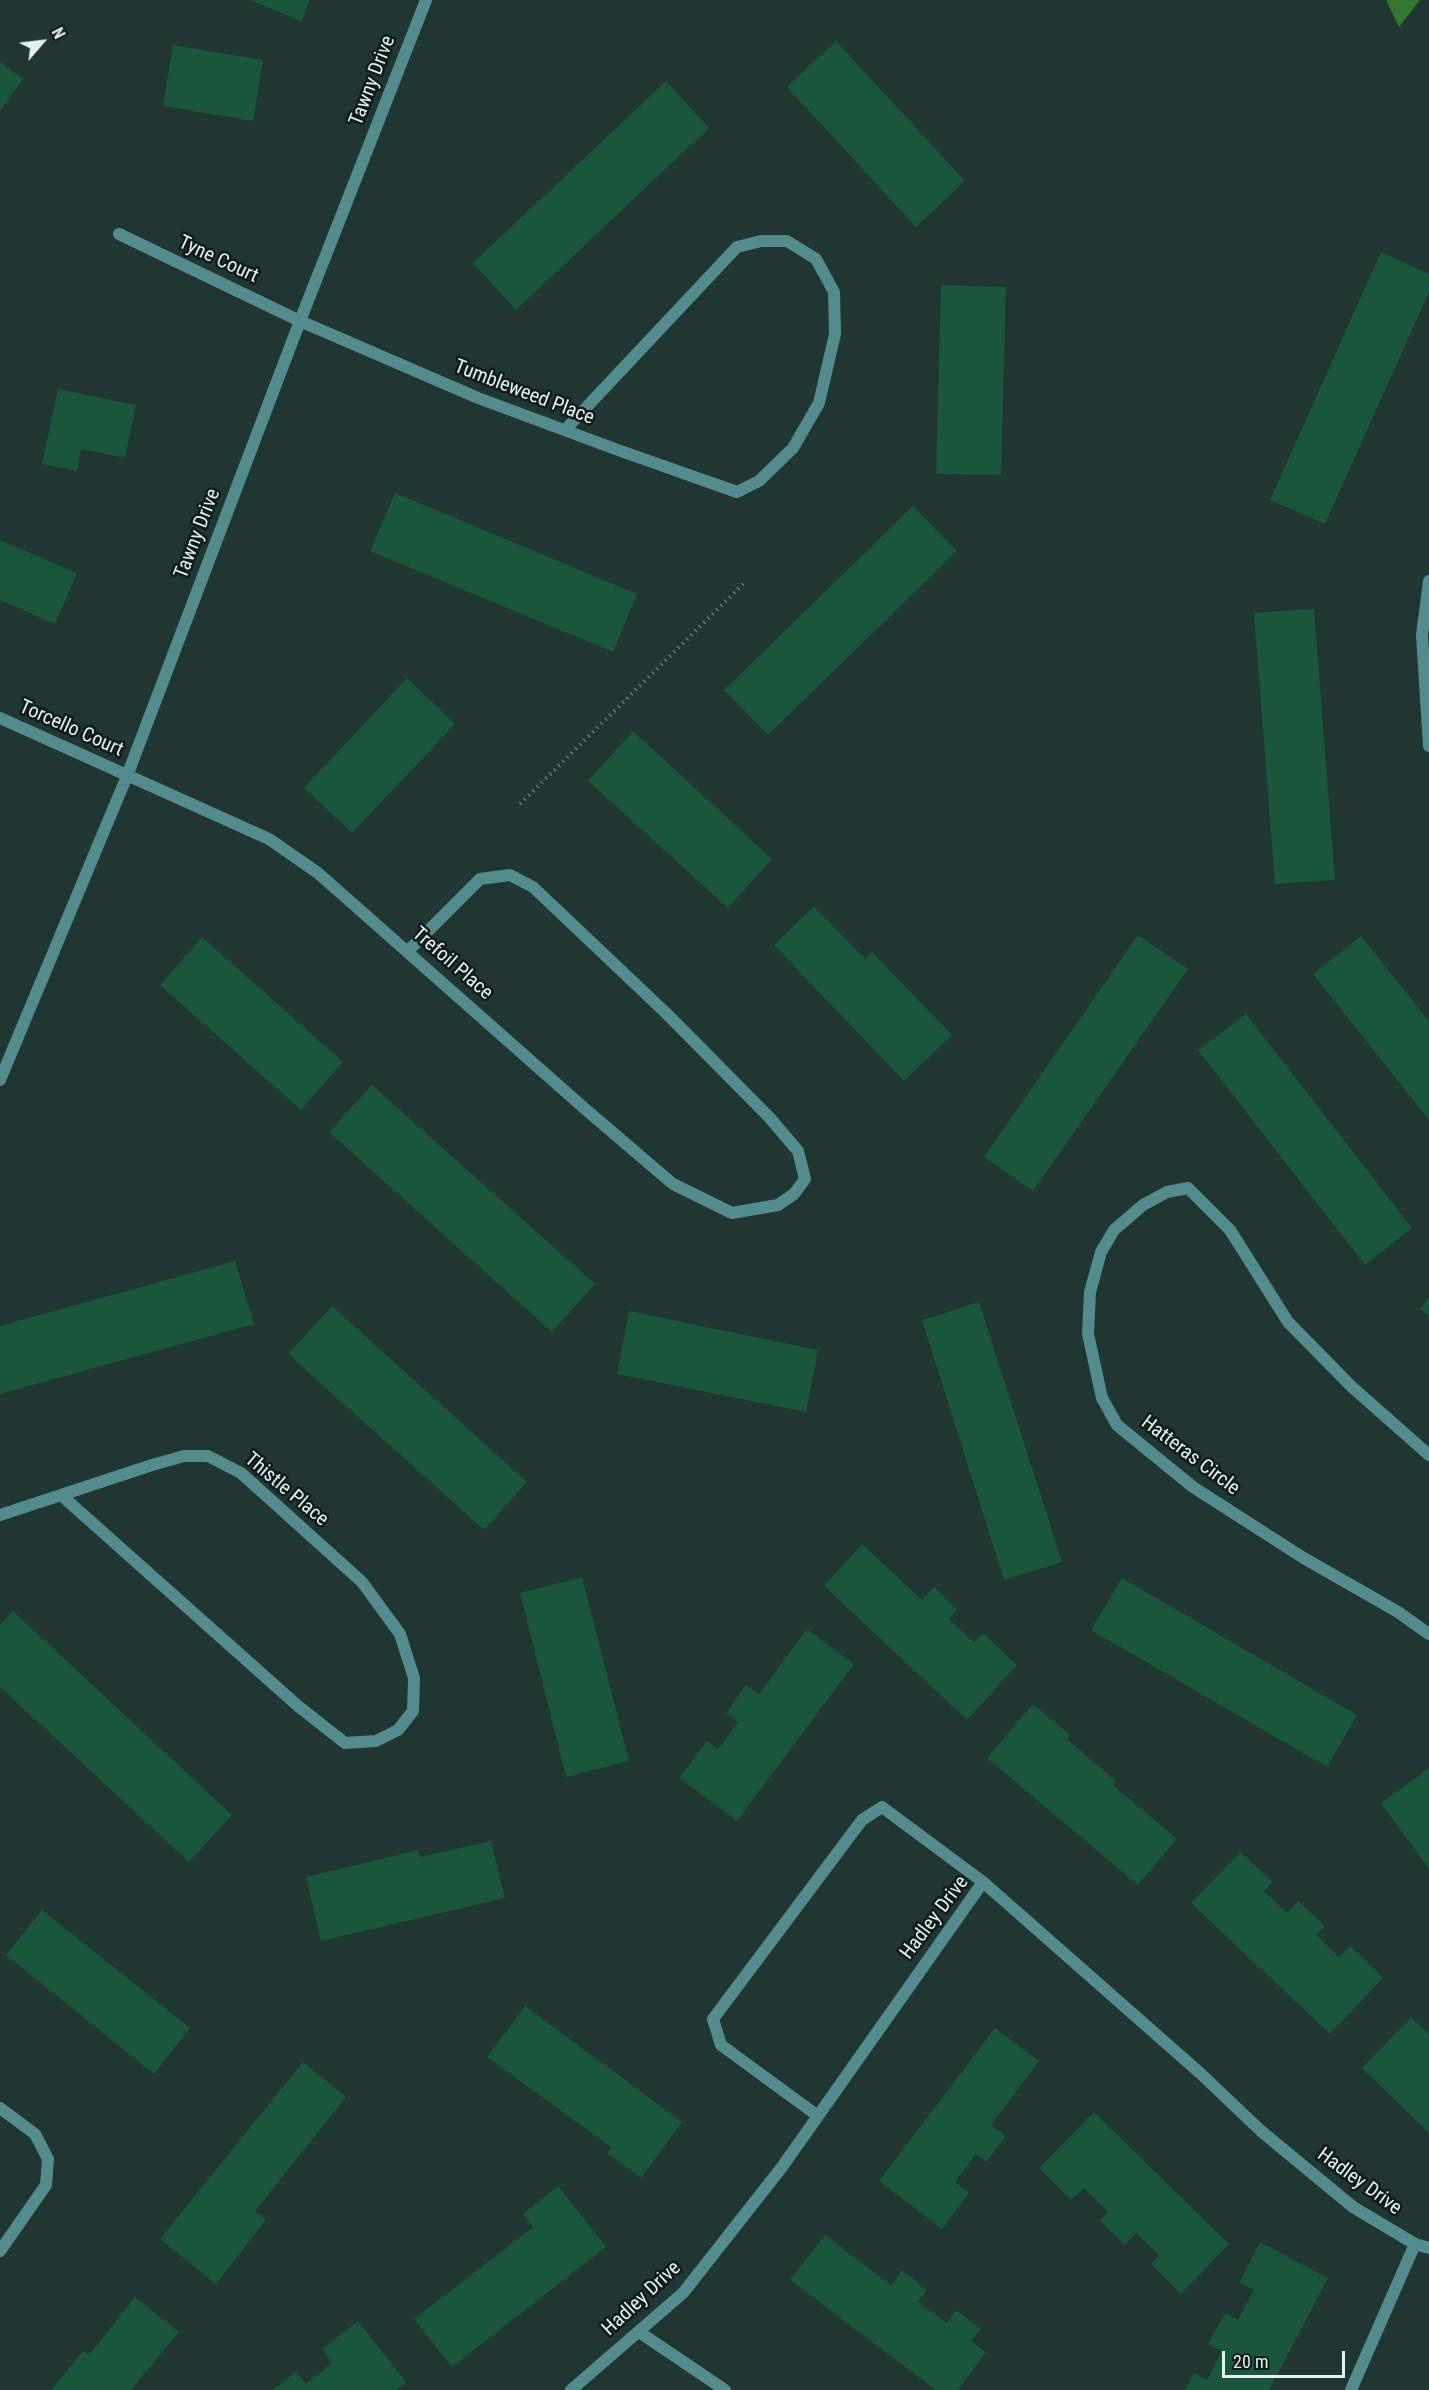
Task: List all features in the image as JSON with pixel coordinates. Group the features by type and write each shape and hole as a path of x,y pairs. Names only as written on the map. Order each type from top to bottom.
{"street":[{"name":"Tawny Drive","path":"0,1080 127,776 300,321 426,0"},
{"name":"Tyne Court","path":"119,234 300,321"},
{"name":"Tumbleweed Place","path":"300,321 478,398 565,430 737,492 759,481 794,448 819,403 835,334 834,292 816,259 786,241 761,241 737,247 565,430"},
{"path":"1429,581 1422,635 1429,746"},
{"name":"Torcello Court","path":"0,718 127,776"},
{"name":"Trefoil Place","path":"127,776 269,839 318,873 673,1184 732,1213 778,1205 794,1194 805,1179 798,1151 769,1117 667,1014 533,887 510,875 480,879 408,951"},
{"name":"Hatteras Circle","path":"1429,1455 1352,1387 1288,1322 1230,1230 1188,1188 1167,1192 1143,1205 1114,1230 1101,1252 1090,1292 1088,1334 1102,1398 1117,1425 1193,1487 1302,1557 1398,1612 1429,1634"},
{"name":"Thistle Place","path":"0,1515 61,1495 184,1456 208,1456 241,1473 362,1582 400,1634 414,1678 413,1711 398,1730 376,1741 345,1743 298,1706 61,1495"},
{"path":"818,2115 721,2045 713,2019 862,1820 882,1807 982,1882"},
{"name":"Hadley Drive","path":"571,2390 683,2293 782,2167 982,1882 1200,2073 1261,2131 1353,2207 1415,2244 1429,2248"},
{"path":"0,2108 35,2134 48,2159 46,2185 0,2251"},
{"path":"1351,2390 1415,2244"},
{"path":"639,2332 725,2390"}],"path":[{"path":"520,804 745,582"}],"green space":[{"path":"1386,0 1420,0 1399,27"}],"building":[{"path":"250,0 310,0 301,21"},
{"path":"836,41 965,181 916,227 787,87"},
{"path":"173,45 263,60 253,121 163,106"},
{"path":"0,62 23,79 0,111"},
{"path":"666,81 709,128 516,310 473,263"},
{"path":"1381,252 1429,274 1429,292 1325,524 1270,500"},
{"path":"941,285 1006,287 1001,475 936,474"},
{"path":"58,389 136,405 125,458 81,449 77,471 42,464"},
{"path":"395,493 637,594 613,652 370,551"},
{"path":"913,506 957,551 768,735 724,690"},
{"path":"0,540 77,573 55,624 0,600"},
{"path":"1314,609 1335,880 1275,884 1254,613"},
{"path":"407,678 455,724 352,833 304,788"},
{"path":"633,731 772,859 728,908 588,781"},
{"path":"814,906 865,959 872,952 952,1035 904,1081 774,945"},
{"path":"1138,935 1188,969 1033,1191 984,1157"},
{"path":"1361,936 1429,1021 1429,1120 1313,974"},
{"path":"202,937 343,1062 301,1110 160,985"},
{"path":"1246,1014 1412,1228 1365,1265 1198,1050"},
{"path":"372,1085 595,1284 552,1332 329,1132"},
{"path":"235,1261 254,1324 0,1394 0,1326"},
{"path":"1429,1297 1429,1316 1420,1309"},
{"path":"979,1302 1062,1562 1004,1580 922,1320"},
{"path":"332,1306 527,1482 484,1530 288,1354"},
{"path":"629,1311 818,1350 806,1412 617,1374"},
{"path":"862,1544 922,1600 934,1587 957,1609 949,1619 974,1642 983,1633 1017,1665 967,1720 824,1586"},
{"path":"582,1577 629,1761 566,1777 520,1593"},
{"path":"1122,1578 1357,1715 1327,1767 1091,1630"},
{"path":"13,1611 232,1815 189,1862 0,1687 0,1625"},
{"path":"807,1629 854,1664 737,1821 679,1778 707,1741 718,1749 738,1722 726,1713 746,1685 759,1694"},
{"path":"1033,1704 1070,1735 1067,1739 1116,1781 1113,1785 1177,1839 1138,1885 987,1758"},
{"path":"1429,1768 1429,1869 1381,1803"},
{"path":"491,1841 505,1898 321,1941 306,1877 418,1850 420,1857"},
{"path":"1240,1852 1273,1882 1264,1891 1287,1913 1298,1901 1325,1926 1316,1935 1339,1957 1350,1946 1383,1978 1330,2034 1191,1903"},
{"path":"42,1910 190,2028 154,2074 6,1955"},
{"path":"525,2006 682,2122 641,2178 607,2153 611,2147 487,2057"},
{"path":"1411,2017 1429,2034 1429,2133 1362,2068"},
{"path":"995,2028 1039,2061 991,2125 1006,2136 986,2162 976,2154 955,2182 969,2193 942,2229 879,2181"},
{"path":"303,2062 346,2097 255,2211 266,2220 216,2284 160,2239"},
{"path":"1094,2112 1229,2244 1181,2294 1151,2264 1159,2255 1136,2233 1125,2245 1100,2221 1108,2212 1084,2188 1071,2200 1039,2168"},
{"path":"558,2186 606,2247 452,2367 414,2319 533,2227 523,2214"},
{"path":"825,2235 891,2285 902,2270 927,2290 918,2302 947,2323 956,2310 981,2329 971,2341 986,2352 958,2390 936,2390 790,2280"},
{"path":"1260,2242 1328,2278 1269,2390 1185,2390 1194,2373 1207,2380 1222,2351 1208,2344 1225,2313 1238,2320 1254,2290 1239,2283"},
{"path":"135,2297 179,2332 131,2390 51,2390 83,2351 89,2355"},
{"path":"358,2321 406,2382 396,2390 273,2390 296,2372 306,2384 332,2363 322,2349"}]}
